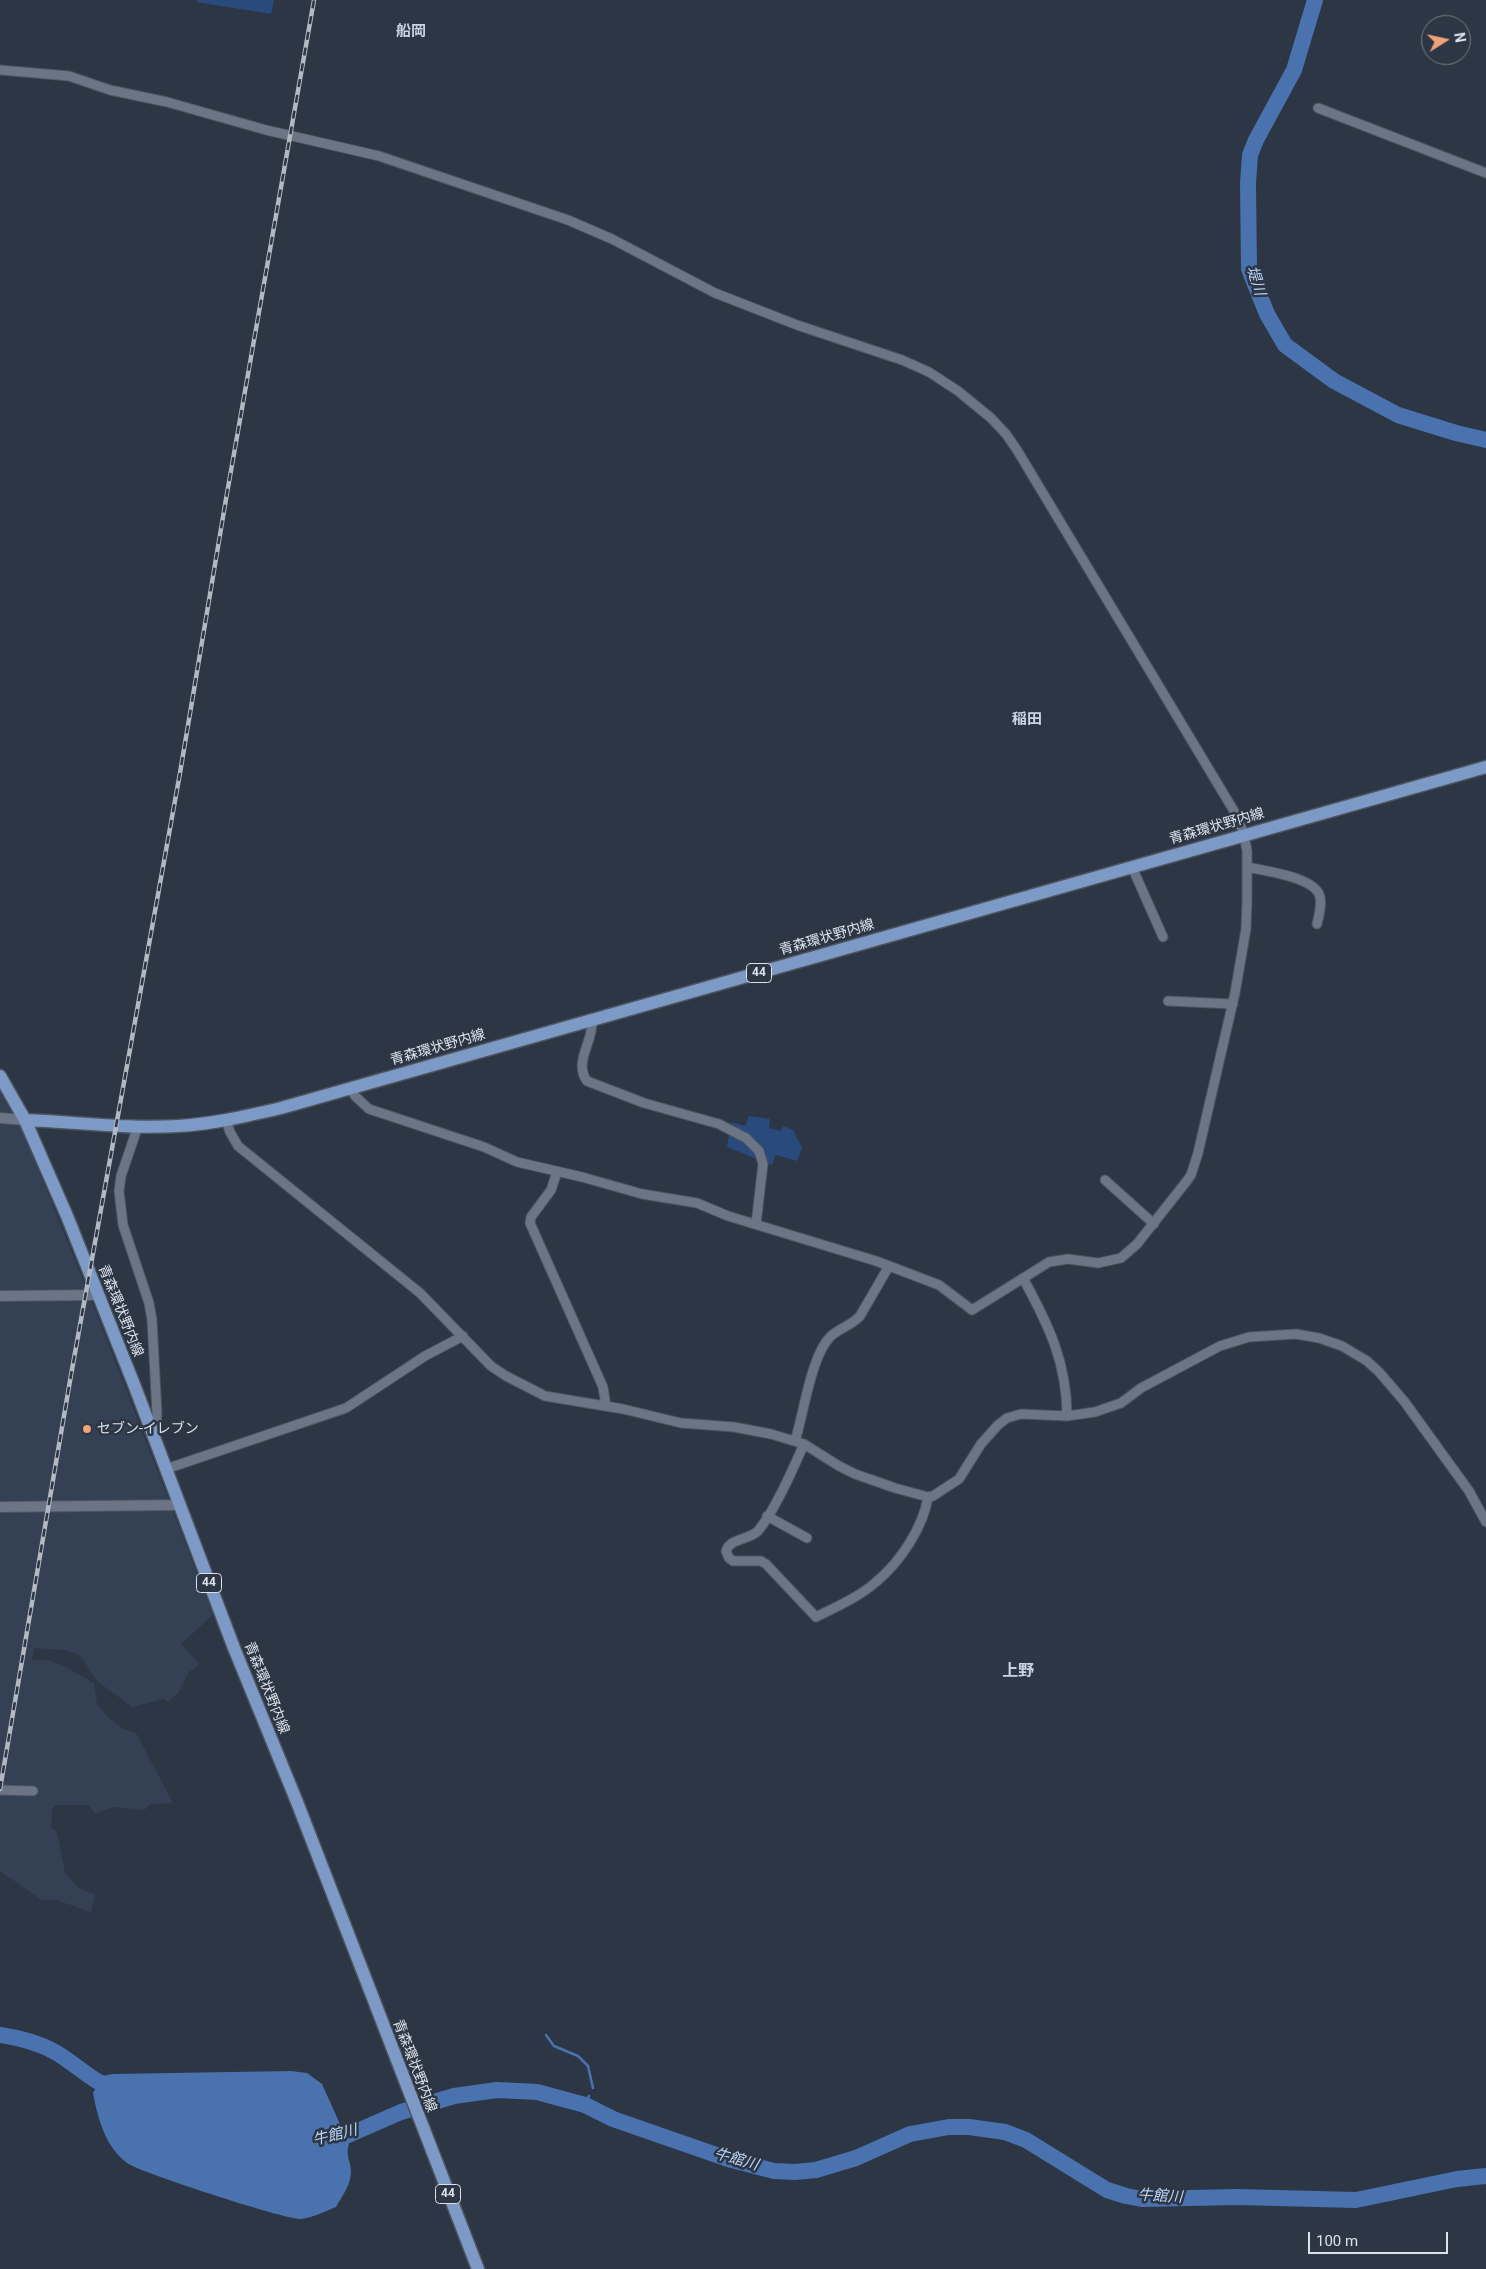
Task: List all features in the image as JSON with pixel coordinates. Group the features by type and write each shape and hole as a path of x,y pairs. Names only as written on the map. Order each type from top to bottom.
{"main road":[{"name":"青森環状野内線","path":"25,1120 138,1126 180,1126 226,1120 280,1108 1486,767"},
{"name":"青森環状野内線","path":"0,1076 25,1120 67,1216 234,1648 297,1802 478,2269"}],"street":[{"path":"0,70 70,77 110,90 167,102 414,167 510,202 568,220 612,239 715,293 797,325 902,360 943,381 991,418 1006,434 1017,450 1233,808 1244,834 1248,868 1246,929 1233,1004 1191,1175 1154,1224 1129,1253 1121,1258 1098,1263 1068,1259 1049,1262 972,1310 939,1285 889,1266 697,1204 642,1194 517,1162 484,1147 369,1109 355,1096 351,1088"},
{"path":"1318,108 1486,173"},
{"path":"1132,867 1162,937"},
{"path":"1248,868 1295,878 1314,887 1321,899 1317,924"},
{"path":"1168,1001 1233,1004"},
{"path":"592,1020 593,1030 582,1061 582,1075 587,1081 644,1103 729,1128 746,1138 759,1151 763,1164 756,1224"},
{"path":"0,1118 25,1120"},
{"path":"226,1120 238,1146 420,1293 491,1366 535,1392 558,1399 606,1406 681,1423 741,1428 799,1442 855,1474 928,1497 934,1496 959,1479 981,1444 998,1425 1008,1418 1021,1414 1067,1416 1095,1412 1121,1403 1141,1388 1199,1356 1234,1340 1279,1334 1296,1334 1319,1338 1356,1353 1391,1384 1469,1491 1486,1522"},
{"path":"138,1126 120,1176 119,1191 123,1225 149,1303 152,1320 157,1413 154,1440"},
{"path":"557,1172 551,1190 531,1217 530,1223 603,1387 606,1406"},
{"path":"1105,1180 1154,1224"},
{"path":"889,1266 860,1316 854,1322 832,1335 822,1350 813,1372 799,1442 779,1496 753,1534 728,1546 727,1555 738,1562 762,1561 816,1617 869,1588 886,1573 914,1535 928,1497"},
{"path":"1023,1278 1058,1350 1064,1375 1067,1416"},
{"path":"0,1296 98,1295"},
{"path":"166,1469 346,1408 425,1356 463,1336"},
{"path":"0,1507 179,1505"},
{"path":"767,1516 807,1538"},
{"path":"0,1790 33,1791"}],"shaded area":[{"path":"198,0 274,0 271,14 196,2"},
{"path":"0,1090 25,1137 94,1307 213,1615 181,1644 200,1664 188,1673 179,1692 168,1702 164,1699 132,1707 97,1681 80,1655 65,1650 34,1648 32,1660 48,1660 62,1665 94,1683 97,1704 108,1717 123,1729 136,1733 173,1803 151,1804 144,1810 116,1807 96,1814 88,1805 55,1805 52,1810 51,1827 57,1832 65,1872 78,1888 95,1894 91,1912 56,1900 42,1900 0,1871"},
{"path":"749,1116 770,1119 769,1128 781,1131 783,1126 793,1130 802,1148 797,1161 776,1155 772,1165 727,1147 731,1122 745,1126"}],"water":[{"path":"291,2071 307,2073 322,2084 349,2144 348,2155 351,2168 348,2186 336,2207 301,2219 269,2212 213,2195 157,2176 127,2163 113,2149 108,2140 97,2113 93,2093 103,2076 112,2074"}],"waterway":[{"name":"堤川","path":"1315,0 1294,70 1256,140 1250,155 1248,183 1249,269 1267,314 1285,345 1334,381 1398,415 1486,440"},
{"name":"牛館川","path":"0,2035 42,2046 63,2057 100,2083 118,2090"},
{"path":"546,2035 554,2046 578,2056 588,2066 593,2088"},
{"name":"牛館川","path":"325,2140 346,2136 401,2112 454,2096 497,2090 537,2092 585,2105 613,2119 728,2159 774,2171 816,2170 856,2158 910,2134 949,2127 969,2127 1005,2132 1026,2140 1107,2190 1142,2199 1238,2197 1356,2200 1457,2179 1486,2176"},
{"path":"585,2105 589,2096"}],"railway":[{"path":"0,1789 71,1375 180,773 314,0"}],"place":[{"name":"セブン-イレブン","path":"87,1429"}],"district":[{"name":"船岡","path":"411,32"},
{"name":"稲田","path":"1027,720"},
{"name":"上野","path":"1018,1672"}]}
